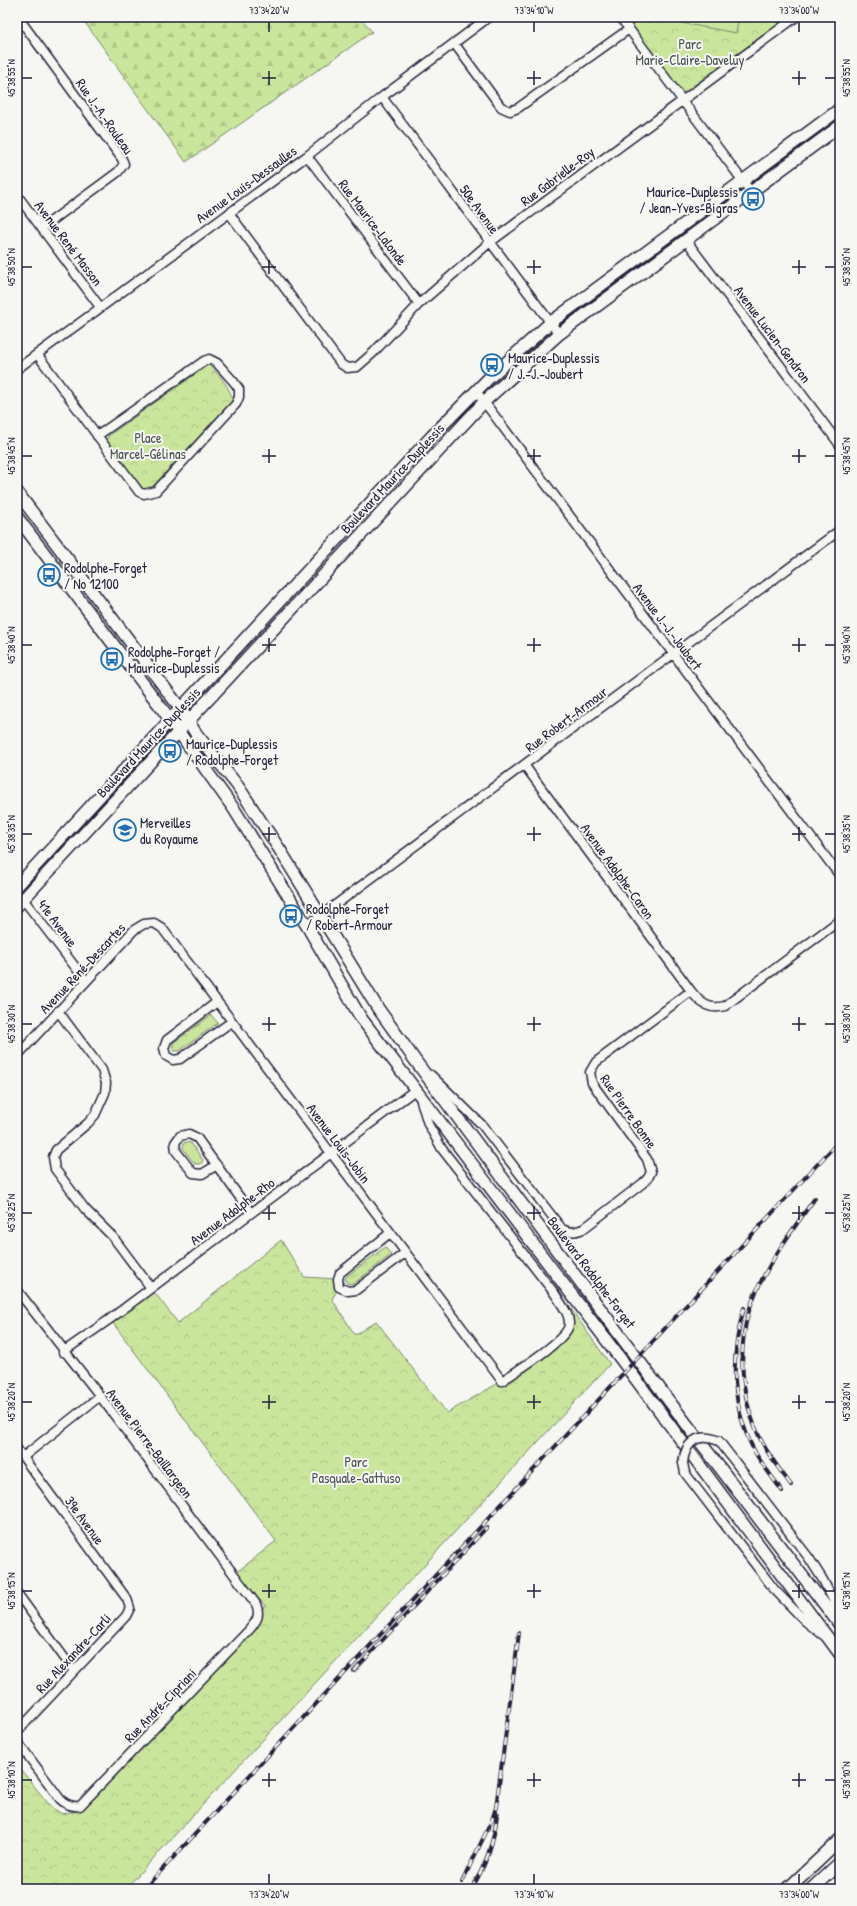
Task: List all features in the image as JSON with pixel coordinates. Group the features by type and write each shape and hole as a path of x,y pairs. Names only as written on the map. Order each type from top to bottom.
{"main road":[{"path":"788,1889 840,1840"},
{"path":"812,1889 840,1863"}],"street":[{"name":"Rue J.-A.-Rouleau","path":"18,17 122,159 124,164 118,172 42,228"},
{"name":"Avenue Louis-Dessaulles","path":"17,369 307,156 382,97 489,17"},
{"path":"620,17 751,192"},
{"name":"Rue Gabrielle-Roy","path":"229,213 341,364 347,368 357,367 373,353 418,304 489,243 796,17"},
{"path":"454,43 501,107 510,111 518,108 629,29"},
{"name":"50e Avenue","path":"382,97 489,243 559,334"},
{"name":"Boulevard Maurice-Duplessis","path":"17,886 180,708 190,700 476,391 550,323 840,109"},
{"name":"Boulevard Maurice-Duplessis","path":"20,903 485,401 559,334 840,126"},
{"name":"Rue Maurice-Lalonde","path":"307,156 418,304"},
{"name":"Avenue René Masson","path":"17,195 100,307"},
{"name":"Avenue Lucien-Gendron","path":"686,240 840,445"},
{"path":"37,354 97,436 139,492 144,494 150,494 156,491 236,404 239,397 239,389 217,363 209,359 97,436"},
{"name":"Avenue J.-J.-Joubert","path":"476,391 840,876"},
{"name":"Boulevard Rodolphe-Forget","path":"17,492 237,785 377,1007 417,1063 669,1401 840,1625"},
{"path":"17,516 170,720 234,809 307,926 361,1018 632,1374 840,1654"},
{"name":"Rue Robert-Armour","path":"307,926 525,766 840,530"},
{"name":"Avenue Adolphe-Caron","path":"525,766 691,991"},
{"name":"41e Avenue","path":"20,903 86,981"},
{"path":"691,991 698,1001 711,1008 725,1006 840,920"},
{"name":"Avenue René-Descartes","path":"17,1056 134,930 144,924 154,923"},
{"name":"Avenue Louis-Jobin","path":"154,923 162,928 231,1022 502,1381 561,1338 569,1326 568,1317 555,1294 442,1149 428,1124 417,1093"},
{"name":"Rue Pierre Bonne","path":"417,1063 479,1122 562,1229 569,1232 583,1229 648,1178 651,1172 647,1159 589,1078 590,1072 596,1062 691,991"},
{"path":"217,1002 167,1040 164,1048 166,1056 173,1060 180,1059 231,1022"},
{"path":"361,1018 377,1007"},
{"path":"58,1011 102,1070 106,1083 105,1093 95,1115 88,1123 56,1150 53,1157 55,1169 85,1209 113,1237 151,1288"},
{"name":"Avenue Adolphe-Rho","path":"63,1352 251,1214 330,1152 417,1093"},
{"path":"216,1165 202,1174 192,1173 176,1152 175,1143 180,1136 188,1134 197,1138 251,1214"},
{"path":"390,1232 340,1273 338,1279 339,1287 348,1292 356,1290 405,1253"},
{"name":"Avenue Pierre-Baillargeon","path":"17,1290 63,1352 100,1396 256,1604 258,1614"},
{"path":"23,1457 100,1396"},
{"path":"827,1637 817,1631 795,1612 774,1589 685,1473 683,1463 684,1454 688,1446 694,1440 702,1437 710,1437 718,1441 816,1569 840,1614"},
{"name":"39e Avenue","path":"17,1449 127,1599 130,1608"},
{"path":"17,1593 74,1671"},
{"name":"Rue Alexandre-Carli","path":"17,1732 126,1616 130,1608"},
{"name":"Rue André-Cipriani","path":"17,1741 65,1804 74,1807 85,1803 249,1630 258,1619 258,1614"}],"green space":[{"path":"81,17 360,17 372,32 186,162"},
{"name":"Parc Marie-Claire-Daveluy","path":"621,17 796,17 682,100"},
{"path":"660,17 739,17 736,33 659,19"},
{"name":"Place Marcel-Gélinas","path":"208,365 224,382 232,397 232,401 153,486 144,490 107,444 108,436"},
{"path":"211,1015 218,1023 179,1051 173,1051 173,1043"},
{"path":"185,1142 191,1143 203,1160 201,1164 195,1164 183,1149"},
{"name":"Parc Pasquale-Gattuso","path":"281,1240 304,1277 338,1279 339,1287 332,1299 355,1335 376,1321 447,1413 502,1381 561,1338 569,1326 560,1305 566,1302 610,1364 125,1889 17,1889 17,1765 51,1807 62,1814 75,1811 265,1606 237,1572 276,1541 110,1319 151,1288 178,1323"},
{"path":"385,1247 391,1255 353,1284 347,1283 345,1279 347,1276"}],"railway":[{"path":"144,1889 840,1140"},
{"path":"791,1485 768,1454 754,1425 744,1388 742,1368 743,1349 749,1310 762,1279 783,1244 815,1198"},
{"path":"744,1308 736,1345 735,1382 738,1401 748,1437 756,1454 782,1491"},
{"path":"354,1671 487,1527"},
{"path":"462,1882 492,1820 496,1807 519,1633"},
{"path":"471,1889 485,1863 494,1833 497,1814"}],"place":[{"name":"Maurice-Duplessis / Jean-Yves-Bigras","path":"753,199"},
{"name":"Maurice-Duplessis / J.-J.-Joubert","path":"492,365"},
{"name":"Rodolphe-Forget / No 12100","path":"49,575"},
{"name":"Rodolphe-Forget / Maurice-Duplessis","path":"112,659"},
{"name":"Maurice-Duplessis / Rodolphe-Forget","path":"170,751"},
{"name":"Merveilles du Royaume","path":"125,830"},
{"name":"Rodolphe-Forget / Robert-Armour","path":"291,916"}]}
